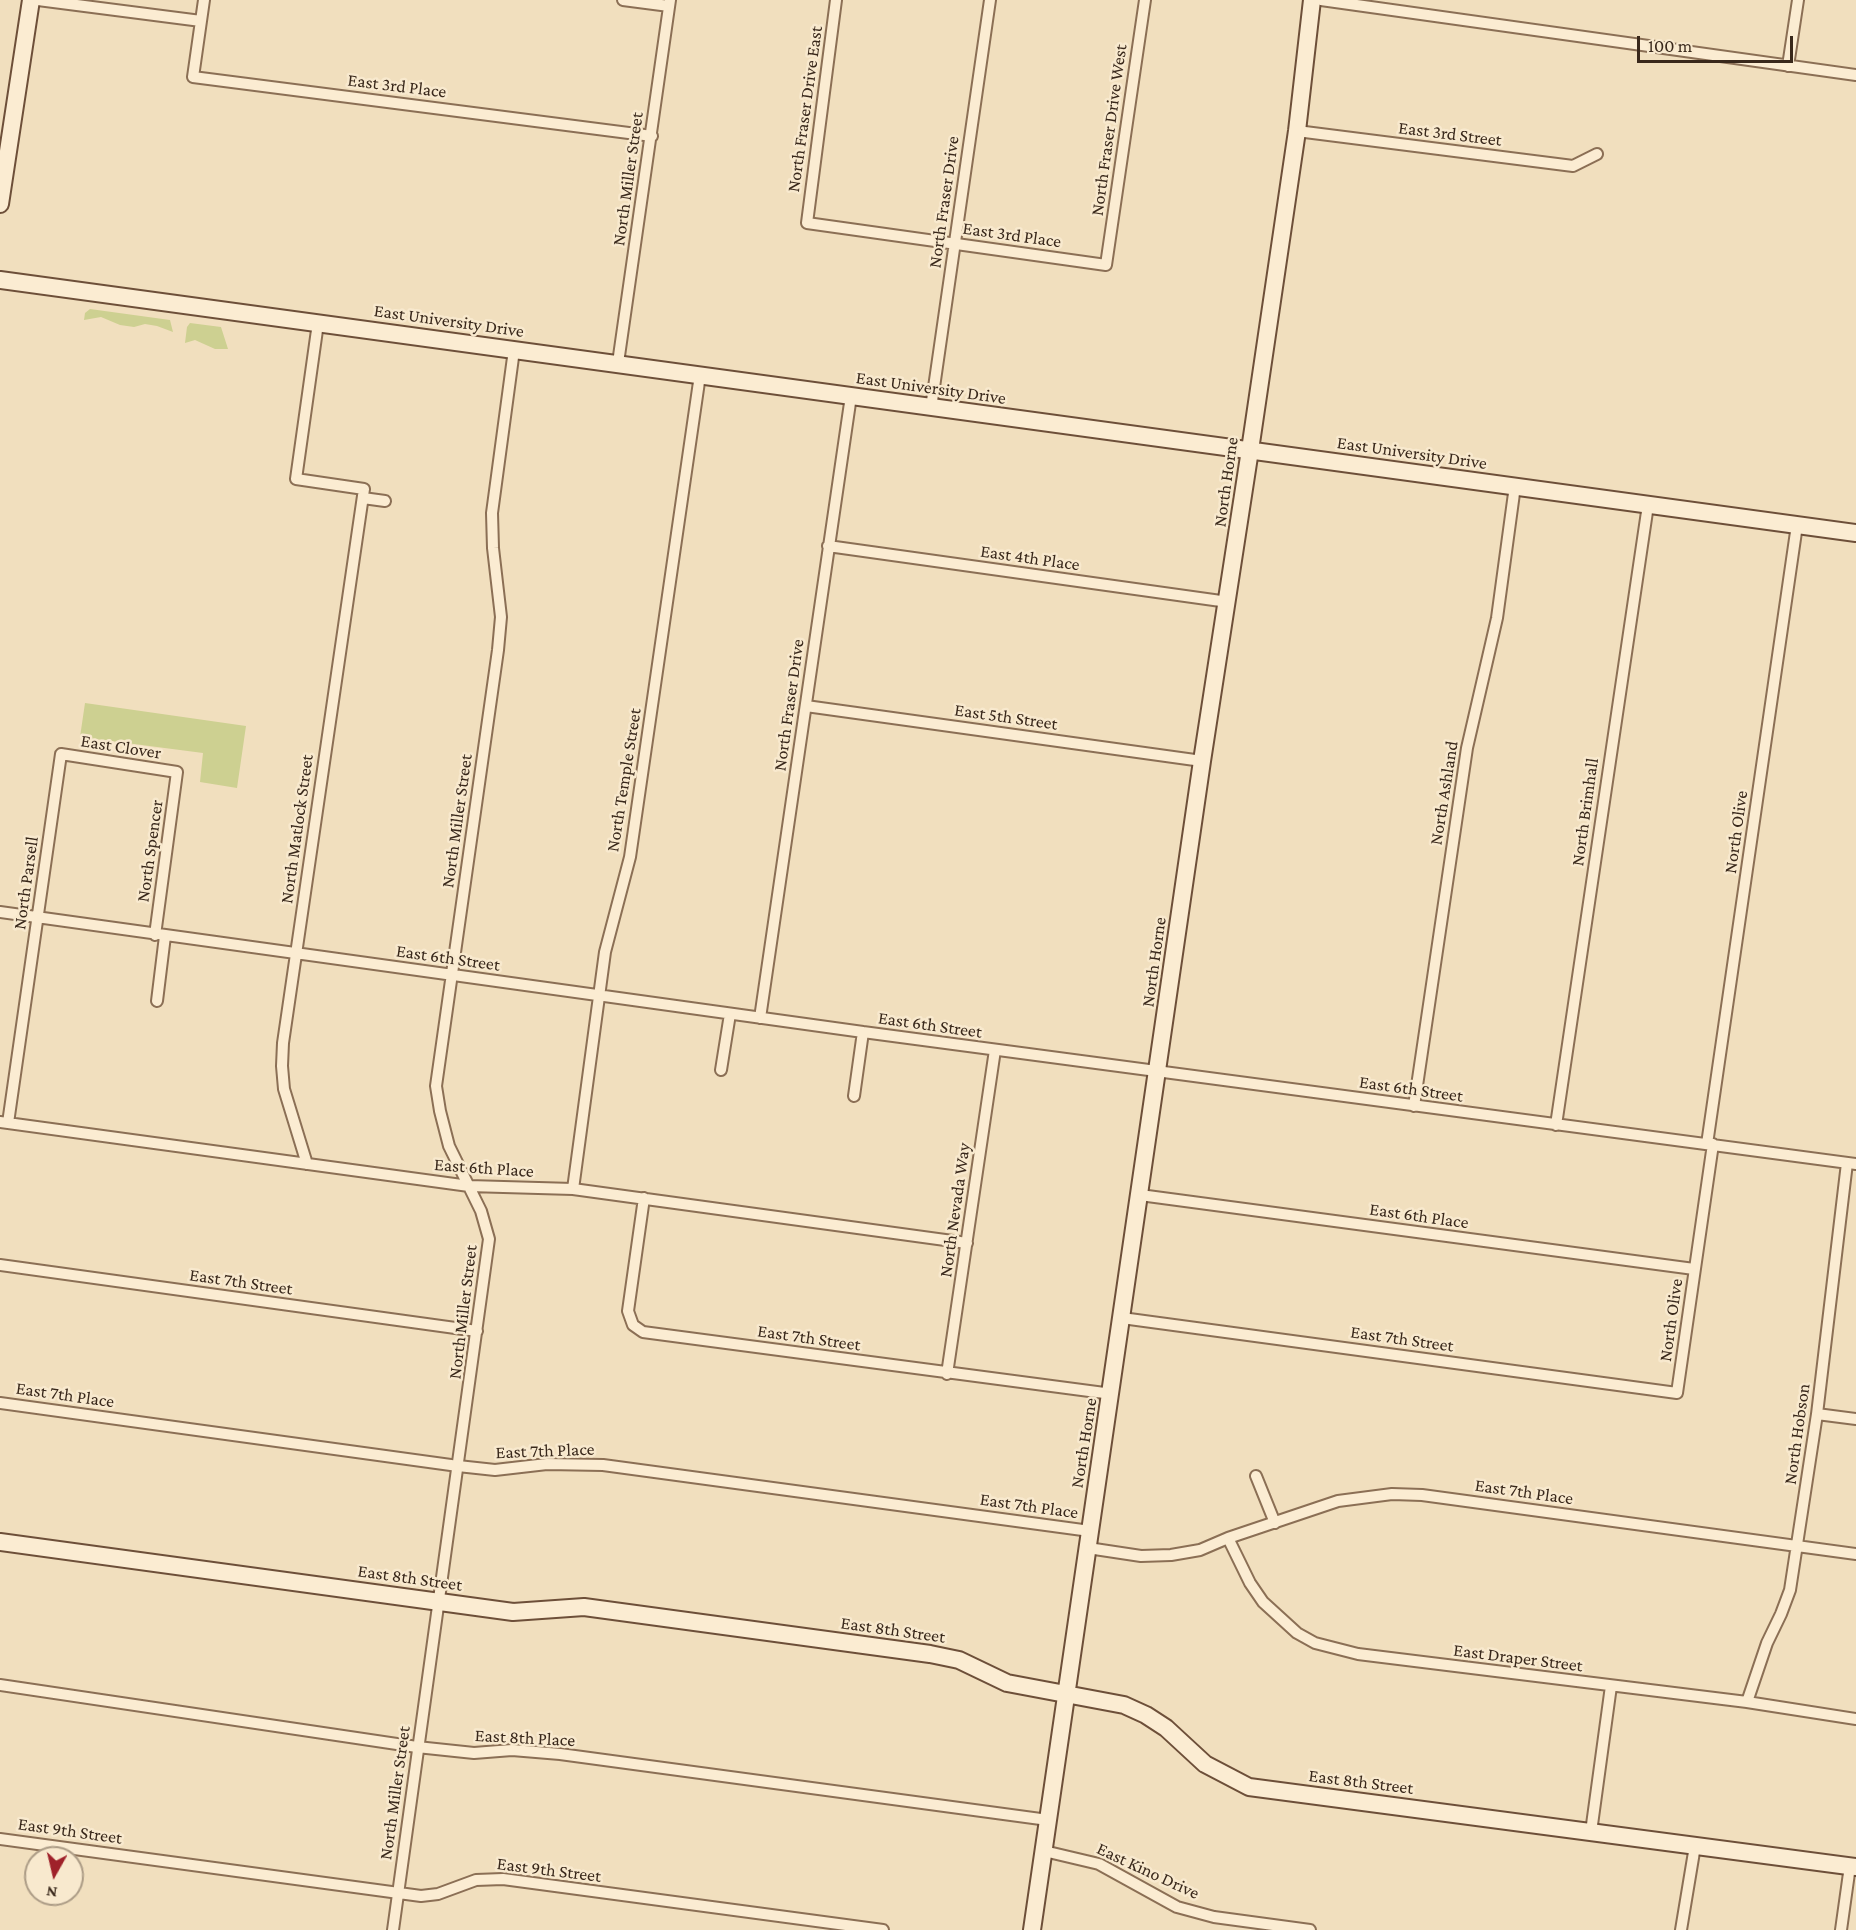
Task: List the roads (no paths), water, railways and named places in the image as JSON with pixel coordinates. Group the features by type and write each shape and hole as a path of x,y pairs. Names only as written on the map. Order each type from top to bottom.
{"street":[{"path":"0,204 6,127 31,0"},
{"path":"38,0 201,21 204,0"},
{"path":"623,0 670,3"},
{"name":"North Fraser Drive East","path":"807,223 836,0"},
{"name":"North Fraser Drive","path":"931,408 990,0"},
{"name":"North Fraser Drive West","path":"1106,265 1145,0"},
{"name":"North Horne","path":"1032,1930 1112,1395 1202,761 1228,602 1297,131 1312,0"},
{"path":"1321,0 1856,75"},
{"path":"1788,66 1798,0"},
{"name":"North Miller Street","path":"618,363 670,3"},
{"name":"East 3rd Place","path":"201,21 193,77 652,136"},
{"name":"East 3rd Street","path":"1297,131 1573,166 1597,154"},
{"name":"East 3rd Place","path":"807,223 1106,265"},
{"name":"East University Drive","path":"0,280 1856,533"},
{"path":"318,323 296,479 364,489 363,498 385,501"},
{"name":"North Miller Street","path":"393,1930 489,1239 481,1211 449,1146 436,1086 498,650 501,617 493,548 492,513 514,350"},
{"name":"North Temple Street","path":"573,1189 605,952 630,857 699,375"},
{"name":"North Fraser Drive","path":"760,1018 851,396"},
{"name":"North Ashland","path":"1414,1106 1467,748 1497,618 1515,486"},
{"name":"North Matlock Street","path":"307,1164 284,1089 283,1044 363,498"},
{"name":"North Brimhall","path":"1556,1125 1648,505"},
{"name":"North Olive","path":"1677,1393 1797,525"},
{"name":"East 4th Place","path":"828,546 1228,602"},
{"name":"East 5th Street","path":"806,706 1202,761"},
{"name":"East Clover","path":"61,754 177,772"},
{"name":"North Parsell","path":"4,1123 61,754"},
{"name":"North Spencer","path":"157,1001 160,935 177,772"},
{"name":"East 6th Street","path":"0,912 1157,1072 1852,1163"},
{"path":"722,1070 730,1014"},
{"path":"854,1096 863,1032"},
{"name":"North Nevada Way","path":"947,1374 995,1050"},
{"name":"East 6th Place","path":"4,1123 469,1186 573,1189 966,1243"},
{"name":"North Hobson","path":"1747,1702 1767,1643 1782,1614 1790,1590 1852,1163"},
{"name":"East 6th Place","path":"1140,1195 1694,1269"},
{"name":"East 7th Street","path":"644,1198 627,1311 630,1321 637,1329 660,1335 1112,1395"},
{"name":"East 7th Street","path":"0,1265 477,1331"},
{"name":"East 7th Street","path":"1122,1318 1677,1393"},
{"name":"East 7th Place","path":"0,1403 459,1466 495,1470 547,1464 603,1465 1090,1531"},
{"path":"1817,1414 1856,1419"},
{"path":"1256,1476 1275,1523"},
{"name":"East 7th Place","path":"1088,1548 1141,1556 1171,1555 1200,1550 1228,1538 1338,1502 1368,1496 1422,1495 1856,1554"},
{"name":"East Draper Street","path":"1228,1538 1250,1583 1263,1602 1297,1633 1315,1643 1358,1654 1747,1702 1856,1719"},
{"name":"East 8th Street","path":"0,1542 517,1612 584,1608 930,1654 959,1660 1007,1683 1114,1703 1146,1715 1166,1728 1205,1764 1249,1787 1853,1867"},
{"name":"East 8th Place","path":"0,1685 417,1747 474,1753 512,1750 560,1754 1048,1820"},
{"path":"1591,1832 1611,1686"},
{"name":"East 9th Street","path":"0,1839 398,1891 421,1896 438,1894 476,1880 503,1879 883,1930"},
{"path":"1682,1930 1695,1846"},
{"name":"East Kino Drive","path":"1044,1851 1100,1864 1177,1907 1214,1917 1310,1930"},
{"path":"1840,1930 1853,1867"}]}
